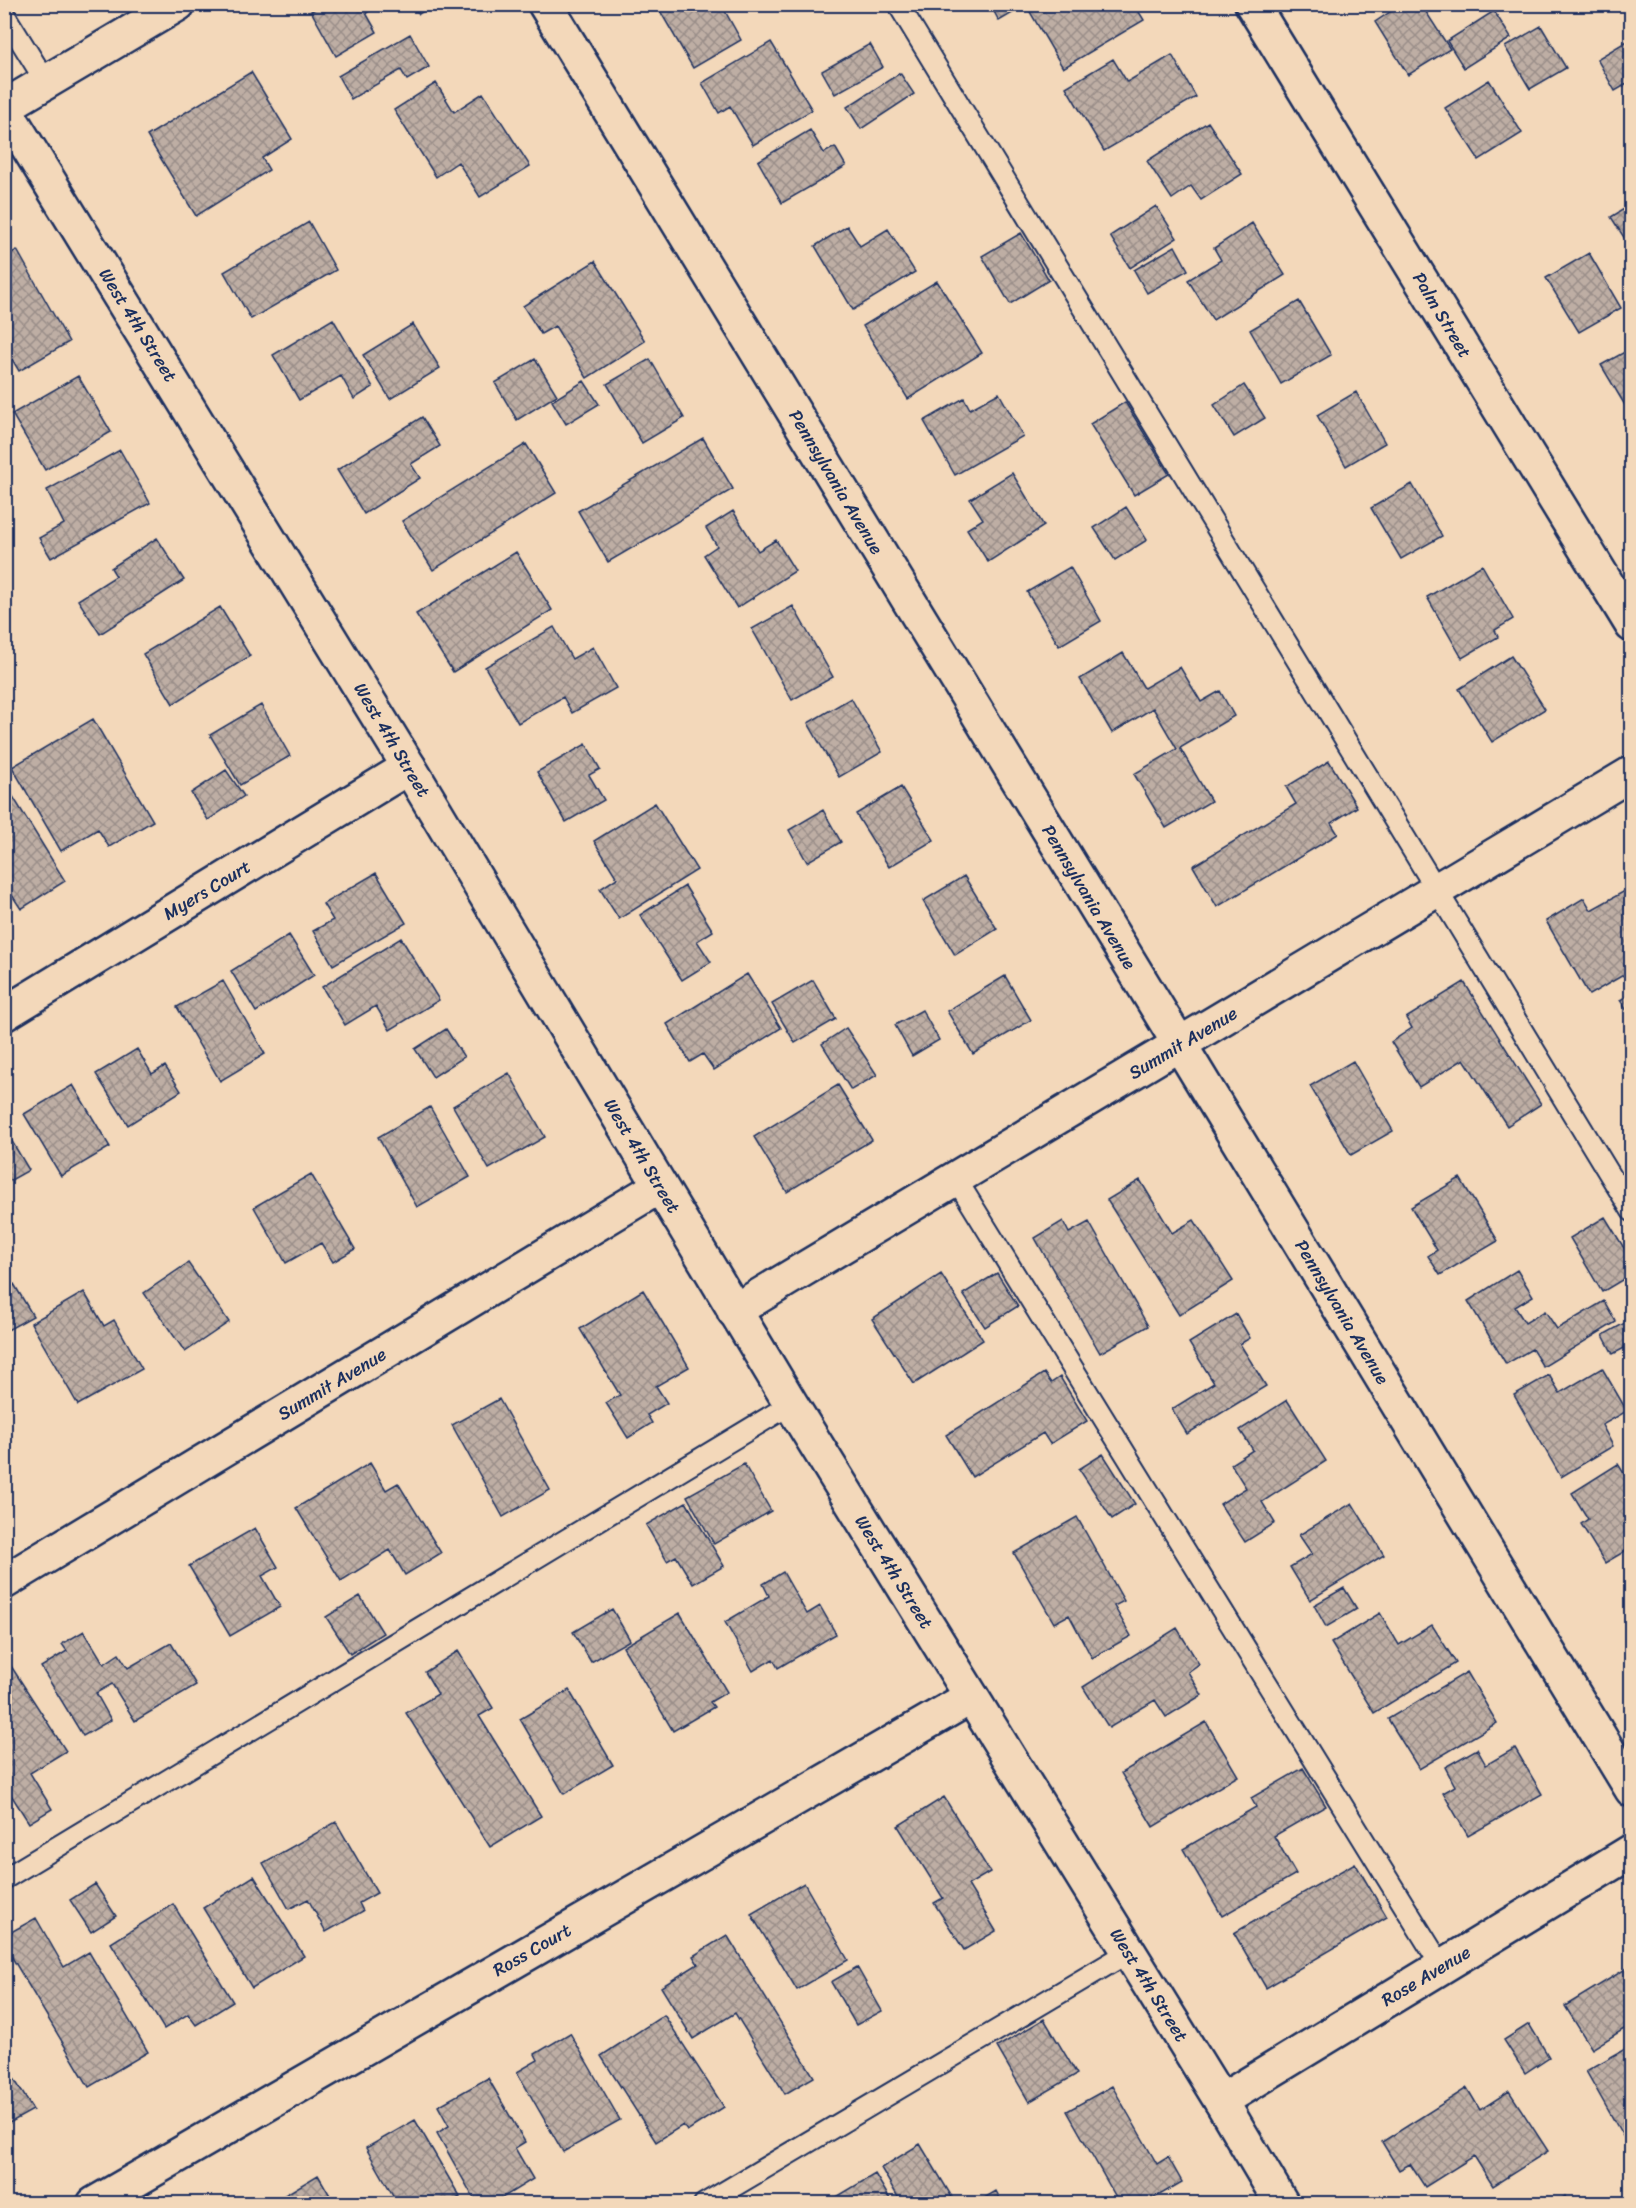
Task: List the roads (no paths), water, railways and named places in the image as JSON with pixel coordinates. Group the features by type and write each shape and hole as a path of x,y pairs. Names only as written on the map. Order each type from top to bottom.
{"street":[{"path":"4,107 178,4"},
{"name":"Pennsylvania Avenue","path":"545,4 1632,1790"},
{"name":"Palm Street","path":"1252,4 1632,625"},
{"name":"West 4th Street","path":"4,107 409,766 734,1311 1221,2101 1282,2204"},
{"name":"Myers Court","path":"4,1014 409,766"},
{"name":"Summit Avenue","path":"734,1311 1632,773"},
{"name":"Summit Avenue","path":"4,1582 660,1186"},
{"name":"Ross Court","path":"94,2204 971,1697"},
{"name":"Rose Avenue","path":"1221,2101 1632,1851"}],"lane":[{"path":"897,4 1632,1211"},
{"path":"4,14 46,82"},
{"path":"956,1179 1442,1967"},
{"path":"4,1878 791,1404"},
{"path":"704,2204 1129,1952"}]}
